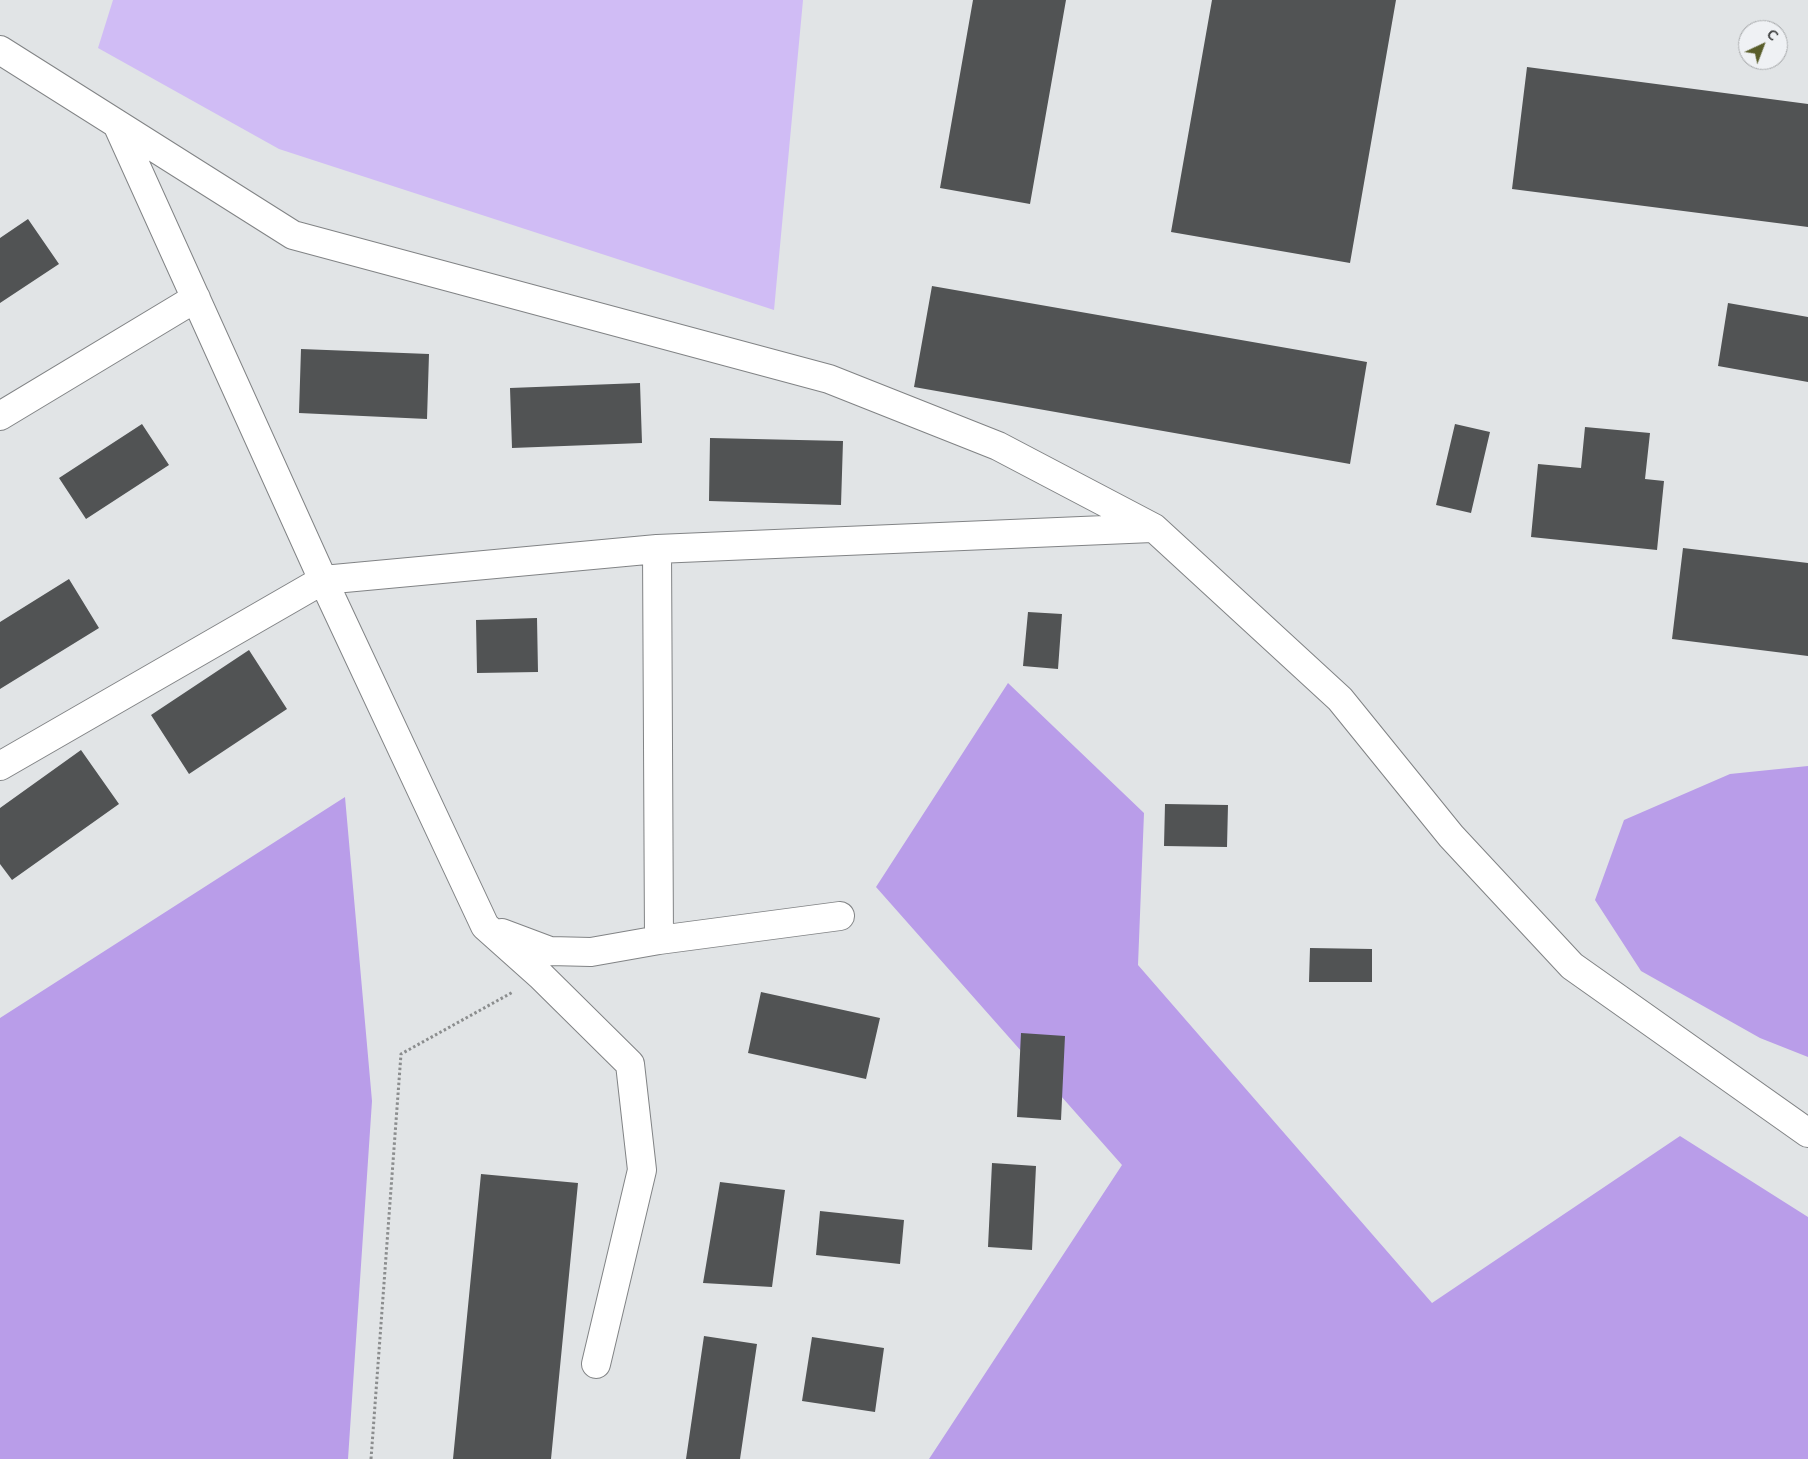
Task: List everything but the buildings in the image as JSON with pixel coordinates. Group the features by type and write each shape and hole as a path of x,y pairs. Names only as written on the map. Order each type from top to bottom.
{"street":[{"path":"0,50 293,235 829,379 998,446 1154,528 1340,699 1451,836 1572,966 1808,1133"},
{"path":"117,124 323,580 485,926 542,976 630,1064 642,1170 596,1364"},
{"path":"0,416 196,298"},
{"path":"0,766 323,580 657,548 1154,528"},
{"path":"657,548 659,940"},
{"path":"485,926 550,951 591,952 659,940 840,916"}],"path":[{"path":"371,1459 400,1054 542,976"}],"shaded area":[{"path":"113,0 803,0 774,310 279,149 98,48"},
{"path":"1008,683 1144,813 1138,965 1432,1303 1680,1136 1808,1217 1808,1459 929,1459 1122,1165 876,887"},
{"path":"1808,766 1808,1057 1760,1038 1641,971 1595,900 1624,820 1730,774"},
{"path":"345,797 372,1101 348,1459 0,1459 0,1018"}]}
